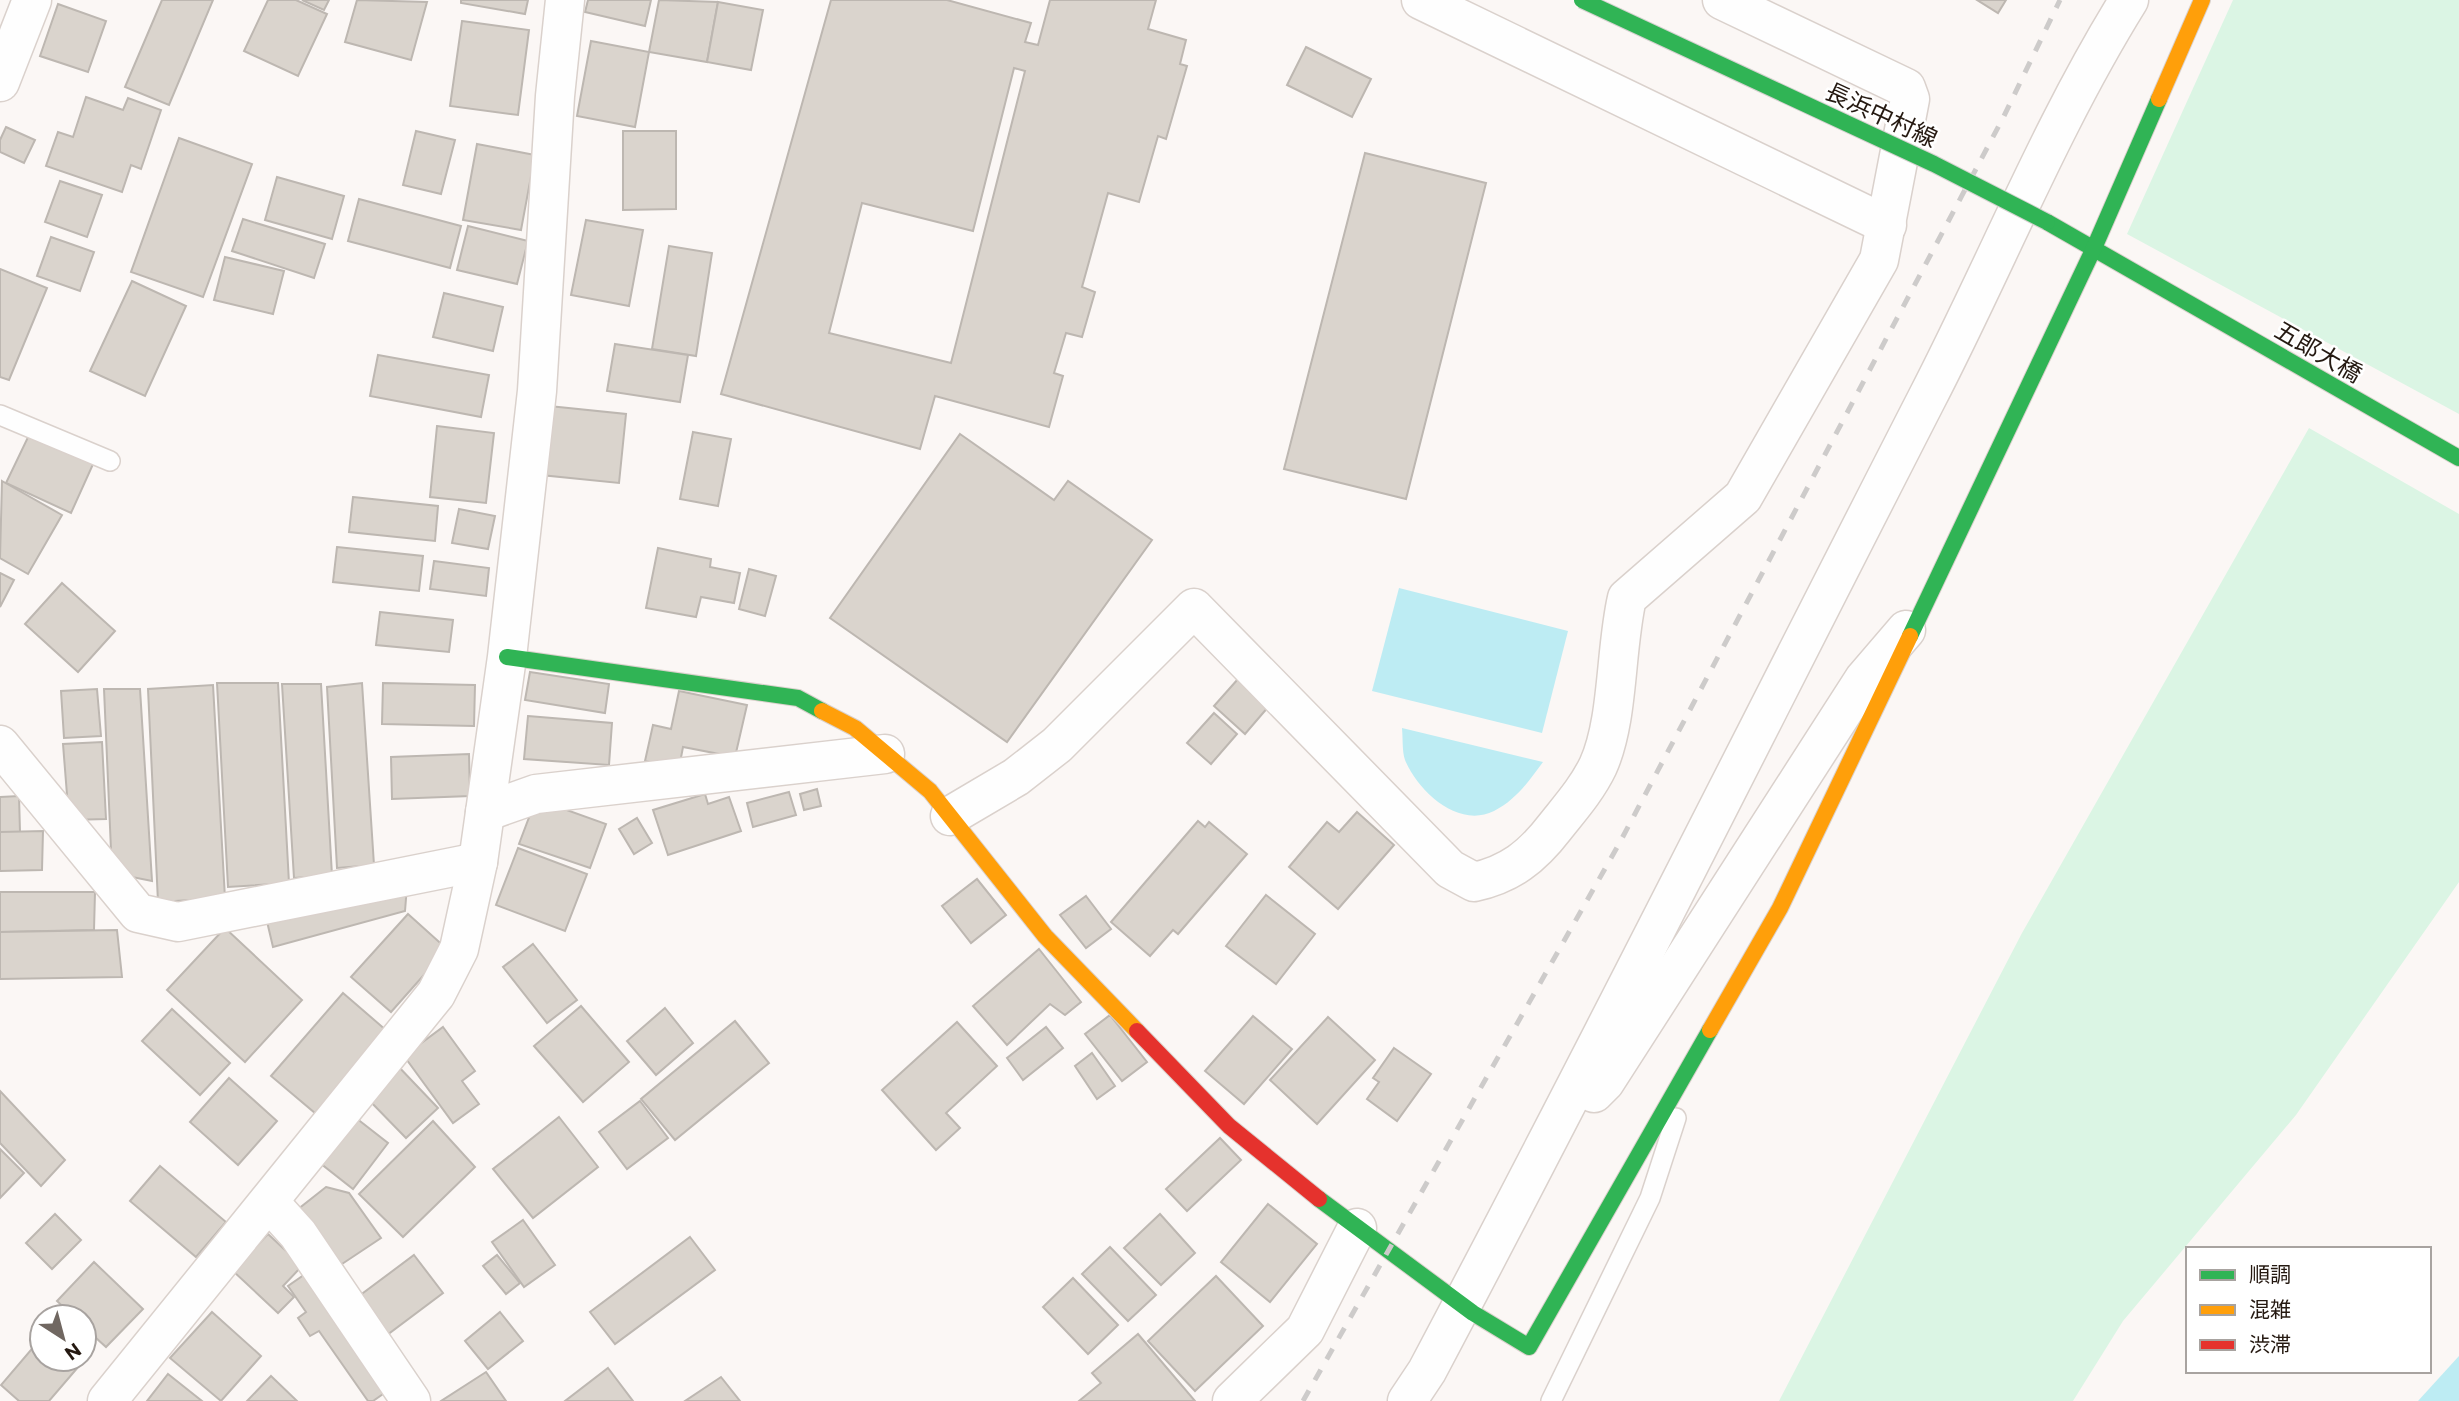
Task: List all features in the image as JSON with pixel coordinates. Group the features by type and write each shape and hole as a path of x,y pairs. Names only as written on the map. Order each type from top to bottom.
{"street":[{"path":"0,82 32,0"},
{"path":"107,1401 436,994 459,949 478,862 507,657 537,391 555,96 565,0"},
{"path":"1421,0 1887,225"},
{"name":"長浜中村線","path":"1582,0 1934,164 2157,283"},
{"path":"950,816 1016,777 1057,745 1194,608 1450,869 1474,882 1497,877 1518,866 1538,849 1583,792 1598,766 1606,743 1627,598 1743,498 1879,260 1887,225 1910,99 1906,88 1722,0"},
{"path":"1407,1401 1555,1132 1955,345 2088,66 2129,0"},
{"path":"507,657 799,698 855,729 930,791 1045,936 1229,1126 1357,1228 1462,1304 1529,1347 1780,908 2094,248 2202,0"},
{"name":"五郎大橋","path":"2157,283 2459,458"},
{"path":"1555,1132 1605,1082 1864,679 1925,607"},
{"path":"0,745 138,913 178,922 478,862"},
{"path":"485,812 536,794 886,754"},
{"path":"269,1202 298,1234 411,1401"},
{"path":"1232,1401 1305,1330 1357,1228"}],"lane":[{"path":"0,415 110,461"},
{"path":"1551,1401 1650,1198 1698,1052"}],"green space":[{"path":"2233,0 2459,0 2459,414 2127,234"},
{"path":"2309,428 2459,514 2459,882 2296,1115 2123,1321 2073,1401 1779,1401 2022,933"}],"water":[{"path":"1399,588 1568,631 1542,733 1372,691"},
{"path":"1402,728 1543,762 1522,790 1502,807 1480,815 1467,815 1441,804 1419,784 1405,760"},
{"path":"2459,1356 2459,1401 2418,1401"}],"building":[{"path":"162,0 213,0 169,105 125,87"},
{"path":"268,0 296,0 327,14 298,76 244,51"},
{"path":"302,0 329,0 324,10"},
{"path":"357,0 427,2 411,60 345,42"},
{"path":"461,0 528,0 525,14 461,3"},
{"path":"588,0 651,0 645,26 585,12"},
{"path":"659,0 718,2 707,62 649,52"},
{"path":"831,0 947,0 1031,23 1025,42 1038,45 1050,0 1156,0 1148,29 1186,40 1180,64 1187,66 1166,139 1158,136 1139,202 1108,193 1082,287 1095,292 1082,337 1066,333 1054,373 1063,376 1049,427 935,396 920,449 721,394","holes":["1014,68 1025,71 951,363 829,333 862,203 973,231"]},
{"path":"1977,0 2006,0 1998,13"},
{"path":"718,2 763,10 751,70 707,62"},
{"path":"58,4 106,21 88,72 40,56"},
{"path":"462,21 529,30 518,115 450,106"},
{"path":"591,41 649,52 635,127 577,116"},
{"path":"1306,47 1371,79 1352,117 1287,85"},
{"path":"86,97 123,110 128,98 161,110 141,169 131,165 122,192 46,166 58,132 73,137"},
{"path":"6,127 35,140 24,163 0,152 0,140"},
{"path":"416,131 455,140 441,194 403,185"},
{"path":"623,131 676,131 676,209 623,210"},
{"path":"179,138 252,164 203,297 131,272"},
{"path":"477,144 535,155 521,230 463,220"},
{"path":"1365,153 1486,183 1406,499 1284,469"},
{"path":"277,177 344,196 332,239 265,220"},
{"path":"60,181 102,195 87,237 45,222"},
{"path":"359,199 461,226 450,268 348,241"},
{"path":"243,219 325,244 314,278 232,251"},
{"path":"586,220 643,230 629,306 571,295"},
{"path":"468,226 528,241 517,284 457,270"},
{"path":"51,237 94,252 80,291 37,276"},
{"path":"669,246 712,253 696,356 652,349"},
{"path":"225,257 284,271 273,314 214,300"},
{"path":"0,269 47,288 9,380 0,377"},
{"path":"132,281 186,306 145,396 90,371"},
{"path":"444,293 503,307 493,351 433,337"},
{"path":"615,344 688,355 680,402 607,391"},
{"path":"378,355 489,375 481,417 370,396"},
{"path":"549,406 626,414 619,483 541,475"},
{"path":"437,426 494,433 486,503 430,497"},
{"path":"693,432 731,439 718,506 680,499"},
{"path":"30,433 94,462 71,513 6,483"},
{"path":"960,434 1054,500 1068,481 1152,540 1007,742 830,618"},
{"path":"2,481 62,515 28,574 0,558"},
{"path":"353,497 438,506 435,541 349,532"},
{"path":"459,509 495,516 488,549 452,543"},
{"path":"337,547 423,556 419,591 333,582"},
{"path":"658,548 711,559 710,567 740,573 734,603 701,597 696,617 646,608"},
{"path":"434,561 489,568 486,596 430,589"},
{"path":"749,569 776,576 765,616 739,609"},
{"path":"0,573 14,580 0,607"},
{"path":"62,583 115,631 78,672 25,624"},
{"path":"380,612 453,620 449,652 376,645"},
{"path":"530,672 609,684 605,713 525,700"},
{"path":"1238,679 1269,706 1245,734 1214,706"},
{"path":"217,683 278,683 289,883 228,887"},
{"path":"362,683 374,865 337,868 327,687"},
{"path":"383,683 475,685 474,726 382,724"},
{"path":"282,684 321,684 332,875 294,878"},
{"path":"213,685 225,898 158,902 148,689"},
{"path":"97,689 101,736 64,738 61,691"},
{"path":"104,689 140,689 152,881 112,873"},
{"path":"679,691 747,705 735,757 683,747 679,768 645,761 653,725 671,729"},
{"path":"1214,713 1237,734 1211,764 1187,743"},
{"path":"528,716 612,723 609,765 524,759"},
{"path":"102,742 106,819 69,820 63,744"},
{"path":"469,754 470,796 392,799 391,757"},
{"path":"817,789 821,806 804,810 800,794"},
{"path":"789,792 796,815 753,827 747,803"},
{"path":"705,794 708,804 729,797 741,831 668,855 653,810"},
{"path":"19,796 20,832 0,832 0,797"},
{"path":"536,799 606,824 590,868 519,844"},
{"path":"1357,812 1394,845 1338,909 1289,867 1327,822 1339,832"},
{"path":"637,818 652,843 634,854 619,829"},
{"path":"1198,821 1205,827 1209,822 1247,854 1178,934 1173,930 1150,956 1111,922"},
{"path":"43,831 42,870 0,871 0,832"},
{"path":"518,848 587,874 565,931 496,905"},
{"path":"977,879 1006,915 971,943 942,906"},
{"path":"407,886 405,911 273,947 265,913"},
{"path":"0,892 95,892 94,930 0,932"},
{"path":"1266,895 1315,934 1276,984 1226,946"},
{"path":"1086,896 1111,929 1086,948 1060,915"},
{"path":"408,914 447,949 391,1012 351,977"},
{"path":"225,928 302,1000 245,1062 167,990"},
{"path":"117,930 122,977 0,979 0,932"},
{"path":"533,944 577,1000 547,1023 503,967"},
{"path":"1039,949 1081,1002 1065,1015 1050,1004 1007,1045 973,1006"},
{"path":"343,993 387,1031 315,1113 271,1076"},
{"path":"581,1006 629,1062 583,1102 534,1046"},
{"path":"665,1008 693,1043 656,1075 627,1041"},
{"path":"172,1009 230,1063 200,1095 142,1041"},
{"path":"1110,1015 1147,1062 1122,1081 1085,1034"},
{"path":"1253,1016 1292,1049 1244,1104 1205,1071"},
{"path":"1328,1017 1375,1060 1317,1124 1270,1080"},
{"path":"735,1021 769,1063 675,1140 641,1099"},
{"path":"957,1022 997,1066 946,1113 960,1128 936,1150 882,1090"},
{"path":"443,1027 475,1071 462,1081 479,1104 453,1123 404,1056"},
{"path":"1046,1027 1063,1048 1023,1080 1007,1058"},
{"path":"1394,1048 1431,1074 1397,1121 1367,1099 1379,1082 1373,1078"},
{"path":"1092,1053 1115,1086 1097,1099 1075,1066"},
{"path":"396,1064 438,1108 406,1138 364,1095"},
{"path":"229,1078 277,1121 238,1165 190,1122"},
{"path":"0,1091 65,1160 41,1186 0,1143"},
{"path":"640,1101 668,1138 627,1169 599,1132"},
{"path":"559,1117 598,1167 533,1218 493,1169"},
{"path":"356,1118 388,1143 353,1189 320,1163"},
{"path":"433,1121 475,1167 403,1237 359,1194"},
{"path":"1220,1138 1241,1160 1187,1211 1166,1189"},
{"path":"0,1149 24,1173 0,1198"},
{"path":"160,1166 226,1222 196,1257 130,1201"},
{"path":"326,1187 349,1193 381,1238 339,1266 297,1210"},
{"path":"1268,1204 1317,1244 1270,1302 1221,1262"},
{"path":"55,1214 81,1240 52,1269 26,1243"},
{"path":"1160,1214 1195,1253 1161,1285 1124,1248"},
{"path":"523,1220 555,1265 524,1287 492,1242"},
{"path":"268,1234 302,1266 283,1286 294,1297 278,1313 233,1271"},
{"path":"690,1237 715,1270 615,1344 590,1312"},
{"path":"1110,1247 1156,1295 1128,1321 1082,1274"},
{"path":"414,1255 443,1293 383,1338 355,1299"},
{"path":"497,1255 520,1283 506,1294 483,1266"},
{"path":"94,1262 143,1309 106,1347 98,1340 98,1303 57,1301"},
{"path":"311,1270 393,1387 373,1401 368,1401 319,1331 310,1336 298,1318 306,1312 288,1286"},
{"path":"1216,1276 1263,1326 1195,1391 1148,1341"},
{"path":"1073,1278 1118,1325 1088,1354 1043,1307"},
{"path":"212,1312 261,1356 221,1401 170,1358"},
{"path":"500,1312 523,1341 488,1369 465,1341"},
{"path":"1138,1334 1195,1401 1079,1401 1101,1383 1092,1373"},
{"path":"28,1353 28,1373 73,1373 49,1401 19,1401 1,1385"},
{"path":"608,1368 633,1401 565,1401"},
{"path":"486,1372 506,1401 441,1401"},
{"path":"168,1374 202,1401 147,1401"},
{"path":"271,1376 297,1401 247,1401"},
{"path":"721,1377 740,1401 685,1401"}],"railway":[{"path":"1303,1401 1619,844 2004,116 2060,0"}],"traffic: fast":[{"path":"1582,0 1934,164 2047,222"},
{"path":"1910,636 2094,248 2159,99"},
{"path":"2047,222 2459,458"},
{"path":"507,657 798,698 822,711"},
{"path":"1319,1199 1473,1313 1529,1347 1710,1030"}],"traffic: slow":[{"path":"2159,99 2202,0"},
{"path":"1710,1030 1780,908 1910,636"},
{"path":"822,711 855,728 930,791 1045,936 1137,1031"}],"traffic: jam":[{"path":"1137,1031 1229,1126 1319,1199"}]}
